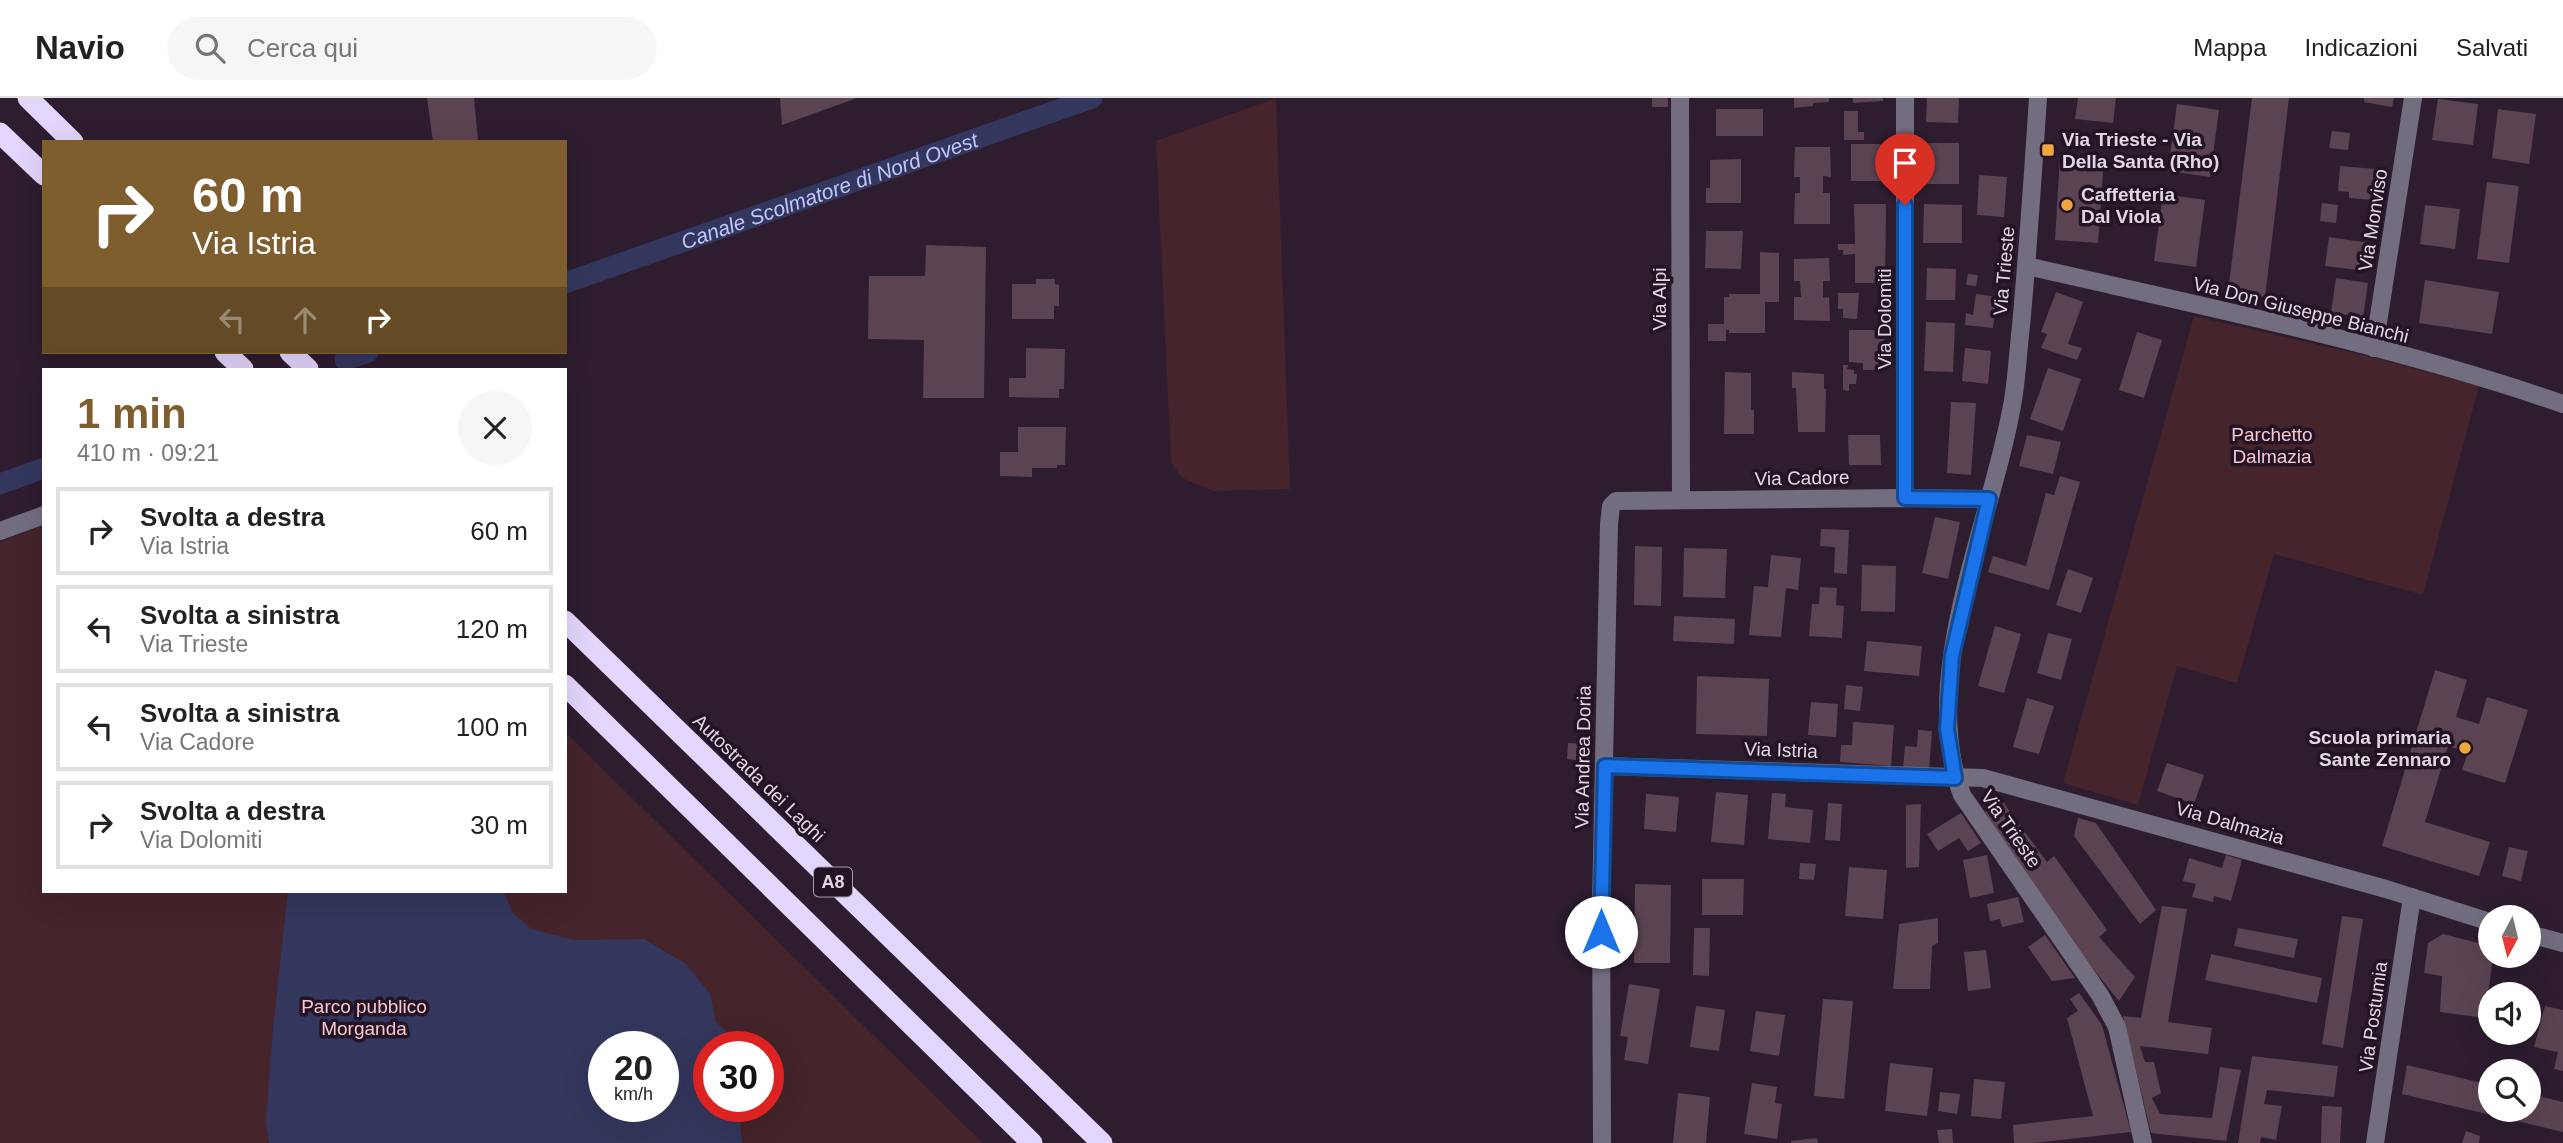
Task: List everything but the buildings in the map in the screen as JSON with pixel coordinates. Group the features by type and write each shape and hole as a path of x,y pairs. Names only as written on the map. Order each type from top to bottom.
{"highway":[{"path":"28,98 71,140"},
{"path":"0,133 42,173"},
{"path":"227,354 242,368"},
{"path":"291,354 306,368"},
{"name":"Autostrada dei Laghi","path":"567,623 1101,1143"},
{"name":"A8","path":"567,687 1032,1143"}],"street":[{"name":"Via Alpi","path":"1680,98 1681,500"},
{"name":"Via Dolomiti","path":"1905,98 1905,498"},
{"name":"Via Trieste","path":"2038,98 2027,266 2013,399 1952,656 1947,729 1955,778 1962,796 2100,995 2114,1020 2143,1143"},
{"name":"Via Monviso","path":"2374,348 2413,98"},
{"name":"Via Don Giuseppe Bianchi","path":"2027,266 2374,348 2563,404"},
{"name":"Via Cadore","path":"1616,501 1989,499"},
{"name":"Via Andrea Doria","path":"1602,1143 1601,905 1609,524 1611,506 1616,501"},
{"path":"0,531 42,516"},
{"name":"Via Istria","path":"1605,766 1955,778"},
{"name":"Via Dalmazia","path":"1955,778 1983,778 2014,784 2413,897 2478,918"},
{"name":"Via Postumia","path":"2375,1143 2413,897"},
{"path":"2541,937 2563,943"}],"green space":[{"path":"1276,98 1290,489 1213,491 1182,478 1171,463 1156,141"},
{"name":"Parchetto Dalmazia","path":"2194,316 2371,357 2479,386 2423,595 2274,554 2237,683 2177,666 2138,805 2063,783"},
{"name":"Parco pubblico Morganda","path":"42,526 42,893 567,893 567,734 983,1143 0,1143 0,542"}],"water":[{"path":"288,893 505,893 512,912 531,929 574,940 644,939 686,964 710,994 716,1022 726,1031 693,1031 693,1122 741,1122 742,1143 269,1143 266,1121"}],"waterway":[{"name":"Canale Scolmatore di Nord Ovest","path":"567,282 1092,98"},
{"name":"Canale Scolmatore di Nord Ovest","path":"345,360 362,354"},
{"name":"Canale Scolmatore di Nord Ovest","path":"0,484 42,469"}],"place":[{"name":"Via Trieste - Via Della Santa (Rho)","path":"2048,150"},
{"name":"Caffetteria Dal Viola","path":"2067,205"},
{"name":"Scuola primaria Sante Zennaro","path":"2465,748"}],"route":[{"path":"1601,932 1605,766 1955,778 1947,729 1952,656 1989,499 1905,498 1905,205"}]}
